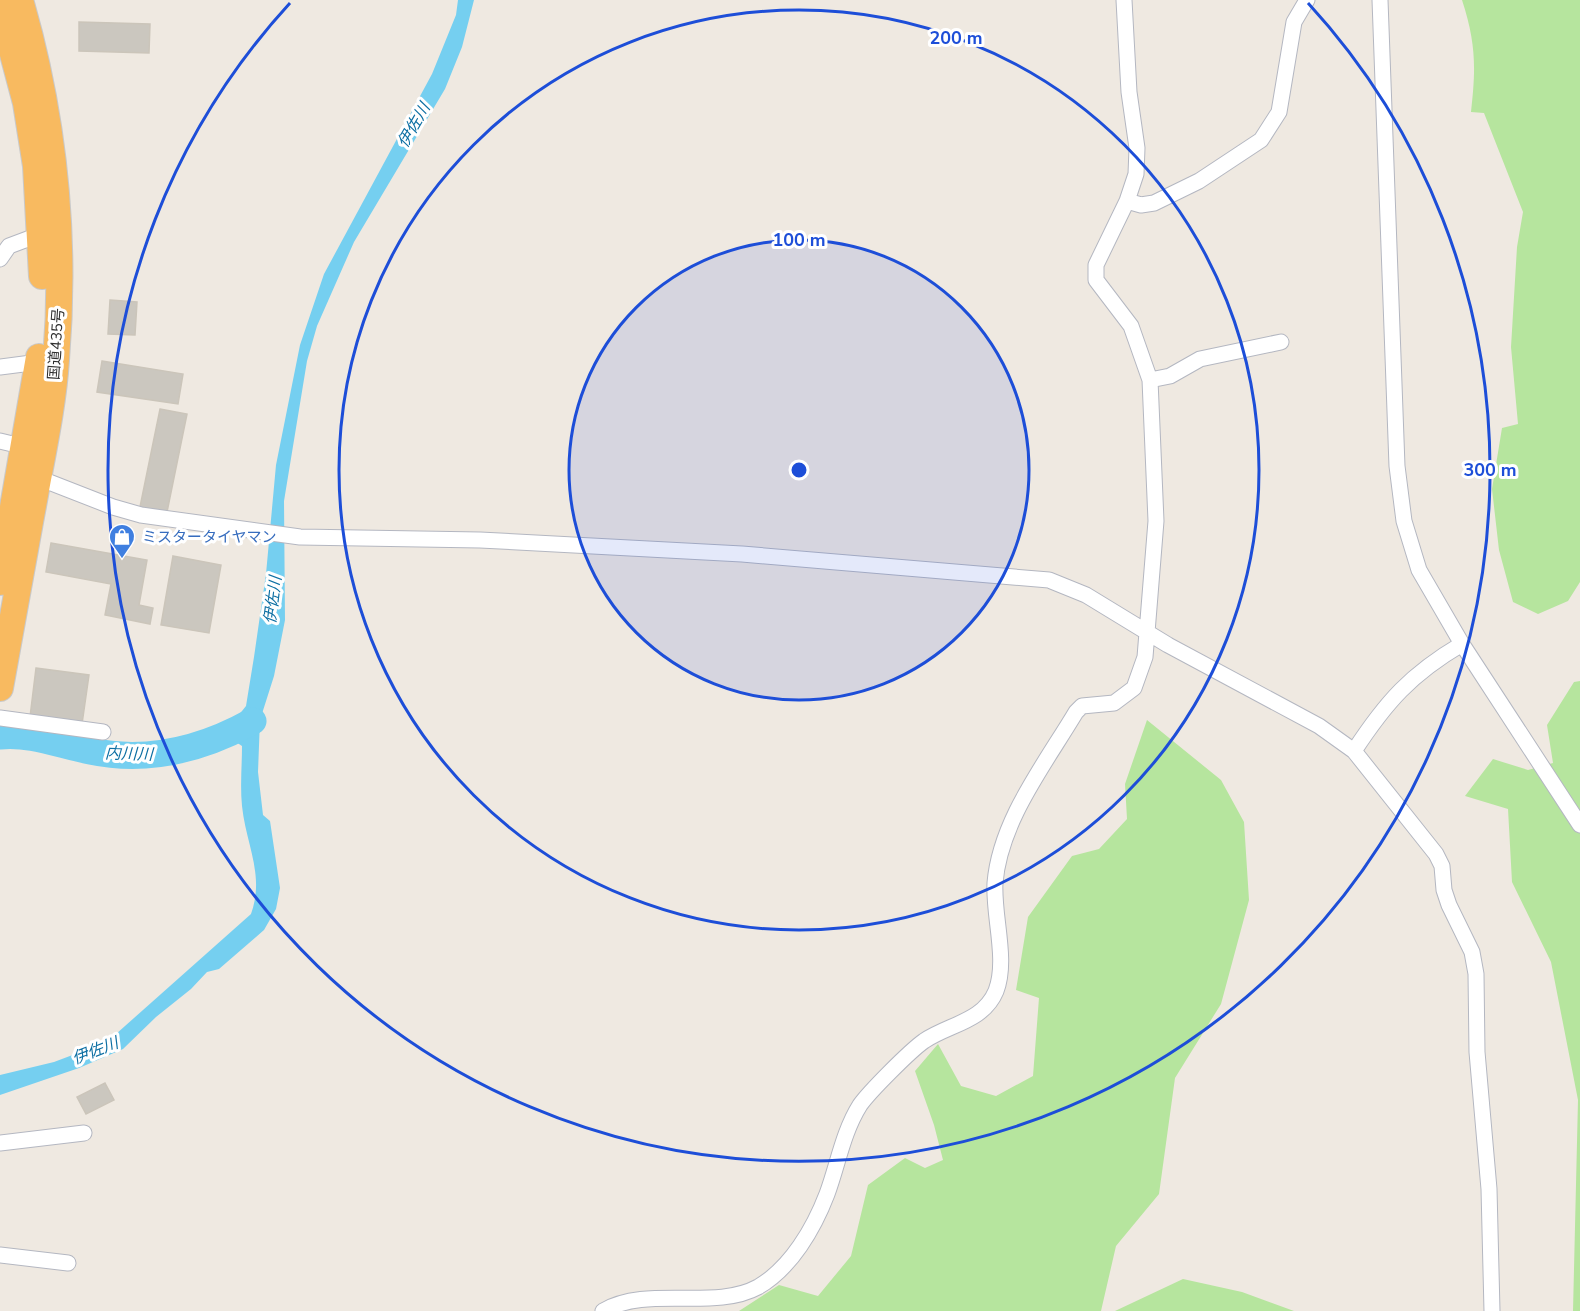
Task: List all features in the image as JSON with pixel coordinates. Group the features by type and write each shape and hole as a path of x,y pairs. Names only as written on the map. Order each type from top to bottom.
{"highway":[{"name":"国道435号","path":"0,688 29,474 56,361 60,223 45,102 20,0"},
{"name":"国道435号","path":"0,5 4,33 26,103 36,166 42,234 39,362 25,447 29,474 6,516 0,582"}],"street":[{"path":"603,1311 615,1304 641,1300 735,1295 758,1287 788,1262 812,1227 827,1194 847,1132 861,1104 922,1042 945,1029 965,1023 983,1010 995,992 1001,971 995,884 999,853 1020,808 1076,712 1082,706 1114,703 1134,688 1145,657 1156,521 1150,380 1131,326 1096,280 1096,265 1127,201 1136,174 1137,148 1129,92 1124,0"},
{"path":"1127,201 1141,205 1154,203 1199,181 1261,140 1271,128 1279,112 1294,22 1307,0"},
{"path":"1380,0 1397,466 1404,521 1419,570 1462,644 1580,825"},
{"path":"0,259 9,246 42,234"},
{"path":"1150,380 1170,376 1200,359 1281,342"},
{"path":"0,367 39,362"},
{"path":"0,441 25,447"},
{"path":"29,474 113,507 141,515 300,537 480,540 730,554 1049,580 1086,595 1168,645 1319,726 1354,751 1436,854 1442,867 1444,890 1449,905 1472,952 1478,1008 1477,1052 1481,1122 1489,1189 1492,1311"},
{"path":"1354,751 1394,697 1427,665 1462,644"},
{"path":"0,718 103,732"},
{"path":"0,1143 84,1133"},
{"path":"0,1255 68,1263"}],"green space":[{"path":"1462,0 1580,0 1580,582 1568,601 1538,614 1513,602 1499,550 1492,489 1502,428 1518,424 1511,347 1517,247 1523,212 1484,113 1471,112 1474,56"},
{"path":"1580,681 1580,1311 1573,1311 1578,1100 1551,962 1512,882 1508,809 1465,796 1493,759 1528,770 1553,763 1547,725 1574,682"},
{"path":"1147,720 1221,780 1244,822 1249,900 1221,1004 1175,1078 1159,1194 1116,1246 1101,1311 739,1311 779,1285 818,1296 851,1256 868,1185 905,1158 925,1168 943,1160 934,1125 915,1071 938,1044 961,1086 996,1096 1033,1076 1039,998 1016,990 1028,917 1072,856 1099,849 1127,819 1125,784"},
{"path":"1183,1279 1242,1292 1294,1311 1115,1311"}],"water":[{"name":"伊佐川","path":"458,0 474,0 462,47 445,89 354,242 317,326 307,361 284,501 285,620 274,676 260,720 258,772 263,815 270,821 280,888 276,909 264,930 219,969 207,972 123,1049 79,1068 0,1095 0,1075 54,1062 107,1042 251,914 255,900 255,873 242,806 242,746 233,740 234,721 246,706 266,574 276,465 300,345 324,274 432,74 456,15"}],"building":[{"path":"79,22 150,24 149,53 79,51"},
{"path":"110,300 137,302 135,335 108,334"},
{"path":"102,361 183,374 178,404 97,392"},
{"path":"160,409 187,414 167,512 140,507"},
{"path":"51,543 147,560 139,605 153,608 150,624 105,615 111,584 46,572"},
{"path":"173,556 221,565 209,633 161,625"},
{"path":"36,668 89,675 82,724 30,717"},
{"path":"105,1083 114,1100 86,1114 77,1097"}],"waterway":[{"name":"内川川","path":"0,736 23,736 111,754 153,754 194,746 253,721"}],"place":[{"name":"ミスタータイヤマン","path":"122,560"}]}
